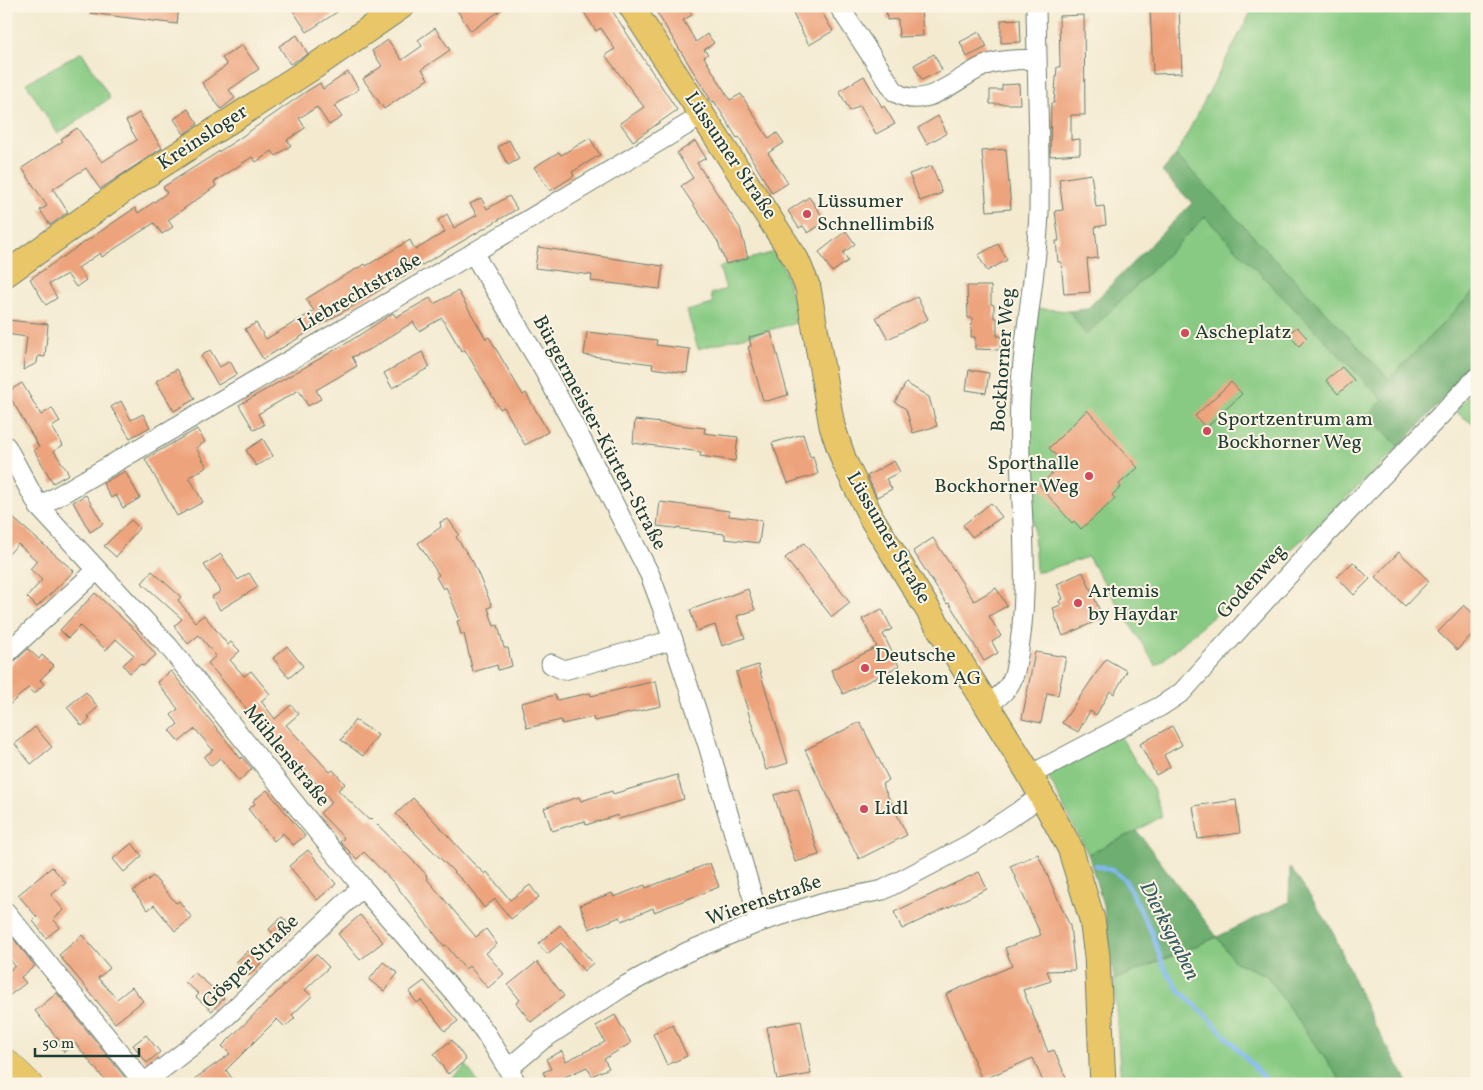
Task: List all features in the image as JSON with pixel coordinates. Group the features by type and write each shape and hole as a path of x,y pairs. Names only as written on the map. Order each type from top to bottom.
{"highway":[{"path":"6,1063 28,1084"}],"main road":[{"name":"Kreinsloger","path":"6,274 131,185 321,62 402,6"},
{"name":"Lüssumer Straße","path":"631,6 781,234 802,273 808,288 814,315 832,426 856,487 872,518 1036,785 1070,848 1092,919 1096,956 1103,1084"}],"street":[{"name":"Bockhorner Weg","path":"988,705 1011,685 1022,633 1025,587 1020,399 1039,212 1036,6"},
{"path":"840,8 895,92 904,98 926,98 985,65 996,62 1036,59"},
{"name":"Liebrechtstraße","path":"39,507 473,253 702,115"},
{"name":"Bürgermeister-Kürten-Straße","path":"473,253 540,363 579,435 650,576 708,745 760,922"},
{"name":"Godenweg","path":"1036,785 1182,692 1315,546 1477,378"},
{"name":"Mühlenstraße","path":"9,456 39,507 169,647 362,887 452,990 485,1032 513,1076"},
{"path":"6,654 97,570"},
{"path":"551,664 564,670 673,640"},
{"name":"Wierenstraße","path":"513,1076 542,1040 620,988 687,952 760,922 824,902 883,890 970,844 1036,785"},
{"name":"Gösper Straße","path":"144,1083 210,1032 362,887"},
{"path":"6,912 144,1083"}],"green space":[{"path":"1254,6 1477,6 1477,288 1389,379 1176,155"},
{"path":"82,52 110,98 58,134 26,83"},
{"path":"1176,155 1389,379 1477,288 1477,364 1399,447 1369,415 1383,400 1205,217 1086,335 1069,311 1087,309 1192,203 1162,172"},
{"name":"Sportzentrum am Bockhorner Weg","path":"1205,217 1384,400 1399,447 1310,533 1156,666 1088,557 1036,573 1028,411 1033,308 1069,311 1087,334"},
{"path":"775,252 784,269 799,322 698,349 687,311 713,304 711,294 726,289 719,267"},
{"path":"1477,387 1477,427 1455,411"},
{"path":"1119,734 1153,789 1162,816 1137,831 1088,854 1046,772"},
{"path":"1137,831 1217,937 1114,980 1104,908 1088,854"},
{"path":"1290,867 1330,926 1373,1023 1409,1084 1343,1084 1266,975 1235,962 1217,937 1289,902"},
{"path":"1217,937 1235,962 1266,975 1343,1084 1121,1084 1114,980"},
{"path":"466,1065 479,1084 448,1084"}],"building":[{"path":"91,6 179,6 177,24 90,13"},
{"path":"290,6 346,6 307,32"},
{"path":"454,6 507,6 471,31"},
{"path":"580,6 609,6 677,110 633,141 620,123 644,107 605,55 615,49 601,28 596,31"},
{"path":"653,6 687,6 692,15 683,20 696,42 707,34 714,43 704,50 708,54 704,57 730,100 741,94 769,139 777,133 784,143 768,153 788,183 772,193 739,137 737,138 714,101 712,102"},
{"path":"789,6 818,6 833,31 809,45"},
{"path":"886,6 921,6 923,36 899,37 898,19 887,20"},
{"path":"1150,8 1179,8 1182,73 1153,74"},
{"path":"1084,15 1085,115 1071,115 1071,140 1080,139 1080,154 1050,156 1051,103 1054,103 1057,67 1060,67 1059,16"},
{"path":"1020,19 1021,42 1001,43 1001,20"},
{"path":"435,28 450,50 422,69 428,79 384,109 363,79 382,66 372,51 388,40 402,60 422,46 418,40"},
{"path":"979,32 987,47 967,57 960,42"},
{"path":"297,35 308,54 290,64 279,46"},
{"path":"242,45 259,69 229,90 235,98 221,109 202,83 227,65 222,58"},
{"path":"934,54 942,70 922,80 914,65"},
{"path":"348,72 359,89 334,106 342,117 329,125 317,107 299,118 305,128 287,140 291,145 276,156 272,151 256,162 252,157 214,182 216,186 168,220 173,227 162,234 154,223 102,257 100,253 78,268 86,280 76,287 67,274 49,284 57,298 46,305 30,279 135,208 138,213 167,193 163,187 237,140 307,91 320,83 323,89"},
{"path":"864,76 882,107 884,106 895,124 876,134 860,105 850,111 839,91"},
{"path":"1019,84 1020,104 990,104 990,90 1002,90 1002,85"},
{"path":"188,109 198,124 184,134 174,119"},
{"path":"139,113 162,148 100,189 86,168 53,189 68,212 50,225 40,210 47,206 22,168 63,141 61,139 77,128 102,162 137,140 126,121"},
{"path":"938,116 947,133 927,144 918,128"},
{"path":"590,138 600,155 572,172 574,176 550,191 534,167 559,152 561,155"},
{"path":"509,140 519,159 508,165 498,147"},
{"path":"695,141 706,158 697,163 740,228 748,258 726,264 718,242 681,186 693,178 677,153"},
{"path":"1006,149 1011,209 987,211 982,151"},
{"path":"932,166 942,193 920,201 909,174"},
{"path":"1091,174 1096,207 1104,206 1106,225 1095,227 1098,258 1087,259 1090,292 1064,294 1061,262 1058,262 1056,241 1059,241 1055,211 1063,210 1059,179"},
{"path":"509,196 517,209 263,359 245,329 256,323 266,339 314,311 306,299 340,278 365,264 366,266 410,240 415,250 445,232 438,220 447,214 454,228 477,215 470,204 481,198 487,209"},
{"name":"Lüssumer Schnellimbiß","path":"809,197 822,216 818,218 822,224 808,233 803,226 799,228 788,211"},
{"path":"846,231 855,244 843,253 848,261 832,272 819,252"},
{"path":"998,244 1007,260 987,271 978,255"},
{"path":"538,247 663,266 660,289 591,281 592,275 535,268"},
{"path":"967,286 991,286 991,304 994,305 994,318 997,318 997,336 1001,336 1000,350 975,349 975,337 971,337 972,318 968,318"},
{"path":"458,291 486,339 489,337 523,395 526,393 548,432 525,445 504,407 500,409 465,350 462,352 442,318 419,331 413,322 371,349 352,357 357,366 316,390 321,399 308,406 299,390 258,414 264,425 254,430 239,405 347,343 393,313 396,317 430,298 434,304"},
{"path":"917,297 928,319 888,339 876,317"},
{"path":"6,320 48,324 45,357 38,356 37,363 23,370 27,337 6,334"},
{"path":"1297,327 1307,338 1299,346 1288,334"},
{"path":"587,332 657,340 656,345 690,349 687,373 652,368 653,364 584,355"},
{"path":"771,332 788,395 767,401 763,400 748,347 751,346 749,337"},
{"path":"210,350 220,367 230,361 237,374 218,385 201,356"},
{"path":"422,352 430,367 392,388 384,373"},
{"path":"1342,367 1354,380 1338,394 1326,380"},
{"path":"177,369 195,399 174,411 156,381"},
{"path":"969,370 989,373 986,393 966,390"},
{"path":"1231,382 1242,394 1206,428 1195,416"},
{"path":"22,383 41,415 52,408 60,422 52,427 63,445 54,451 69,474 53,483 34,450 39,447 7,392"},
{"path":"906,383 929,397 937,426 913,433 906,409 895,402"},
{"path":"121,401 131,420 143,414 150,427 130,438 111,407"},
{"name":"Sporthalle Bockhorner Weg","path":"1087,410 1138,468 1119,484 1121,487 1112,495 1115,499 1081,529 1074,521 1072,523 1039,485 1063,464 1049,448"},
{"path":"635,420 705,428 704,433 738,437 735,461 700,456 701,452 633,443"},
{"path":"197,429 205,442 196,448 207,467 189,477 203,502 177,516 145,459"},
{"path":"803,434 810,457 813,456 818,474 788,483 772,443"},
{"path":"263,439 273,456 256,466 246,450"},
{"path":"894,461 900,472 886,479 892,489 877,497 867,476"},
{"path":"125,471 140,498 123,508 116,495 111,498 103,483"},
{"path":"86,495 103,524 90,532 73,502"},
{"path":"660,502 729,511 729,516 762,520 759,543 725,539 725,534 657,526"},
{"path":"991,503 1002,517 972,537 963,525"},
{"path":"6,512 74,571 37,607 27,597 42,580 30,569 37,561 18,544 6,557"},
{"path":"448,519 459,534 456,537 473,562 492,606 488,608 494,626 498,625 504,648 508,648 512,666 498,670 497,665 473,672 464,634 461,634 457,621 460,620 446,587 443,589 436,577 439,575 418,543 441,527 440,522"},
{"path":"131,520 139,528 116,557 104,546"},
{"path":"933,538 974,601 996,588 1007,606 989,616 1001,636 992,642 998,653 984,661 949,603 947,604 913,551"},
{"path":"804,543 850,603 832,617 785,558"},
{"path":"1399,552 1429,581 1405,606 1375,577"},
{"path":"221,554 238,580 249,573 258,587 220,610 212,597 221,591 204,565"},
{"path":"1353,562 1370,579 1354,595 1337,577"},
{"path":"152,571 181,597 178,600 195,622 204,615 228,645 231,642 240,651 230,660 244,676 251,671 270,694 261,701 275,719 291,705 299,714 286,725 330,772 333,770 345,784 338,790 369,820 371,818 426,874 427,879 476,937 486,929 497,944 486,953 504,974 488,988 469,966 465,969 446,945 444,946 394,883 364,852 357,859 340,842 344,838 320,813 332,802 304,769 297,776 276,754 281,750 208,663 216,656 199,635 188,644 174,626 182,619 142,583"},
{"name":"Artemis by Haydar","path":"1083,572 1103,618 1063,636 1053,608 1061,605 1059,601 1063,599 1057,584"},
{"path":"748,589 755,610 737,616 745,638 722,646 715,625 697,631 690,610"},
{"path":"95,593 136,631 156,655 143,666 141,664 130,673 123,665 134,655 116,639 106,650 80,626 68,638 60,630"},
{"path":"1464,605 1477,617 1477,629 1457,650 1438,632"},
{"name":"Deutsche Telekom AG","path":"882,609 892,629 883,634 899,666 843,694 831,670 877,647 862,619"},
{"path":"287,646 303,666 289,678 273,658"},
{"path":"28,649 39,659 42,655 54,666 40,680 44,684 34,694 28,688 6,708 6,669"},
{"path":"1035,652 1066,657 1058,695 1047,693 1041,723 1022,719"},
{"path":"1106,659 1127,671 1114,694 1110,691 1096,715 1090,711 1078,732 1062,723"},
{"path":"758,665 788,763 766,770 736,672"},
{"path":"171,671 241,759 242,757 252,769 239,781 220,758 211,766 204,757 213,750 195,729 179,742 170,731 178,724 171,715 178,709 157,682"},
{"path":"656,681 661,706 594,721 593,717 562,724 561,720 527,728 521,703 555,695 557,700 590,693 591,696"},
{"path":"86,692 98,707 88,716 90,719 82,726 67,707"},
{"path":"355,720 378,735 363,756 341,740"},
{"name":"Lidl","path":"860,722 889,780 882,784 907,835 859,859 805,750"},
{"path":"1172,726 1182,745 1164,755 1170,767 1156,775 1140,744"},
{"path":"35,727 52,747 31,764 15,744"},
{"path":"677,775 684,799 619,819 618,815 586,825 585,821 552,831 544,808 579,797 581,801 612,791 613,794"},
{"path":"798,788 819,855 795,862 774,795"},
{"path":"267,790 305,836 293,845 283,833 274,841 248,809 255,804 253,801"},
{"path":"413,798 473,863 485,874 487,872 510,900 530,885 539,897 511,919 495,899 484,908 469,887 396,814"},
{"path":"1236,800 1240,833 1198,839 1193,806"},
{"path":"132,843 142,856 124,872 113,859"},
{"path":"308,850 336,884 317,900 289,866"},
{"path":"1038,854 1070,926 1075,970 1047,971 1051,981 1023,990 1048,1052 1054,1050 1069,1084 1044,1084 1033,1058 982,1080 946,994 1012,966 1005,948 1041,935 1010,866"},
{"path":"710,863 719,887 654,912 653,908 622,921 620,917 589,929 580,905 612,893 614,897 645,885 646,888"},
{"path":"52,867 66,883 51,895 64,910 53,919 60,927 46,938 33,921 37,917 18,895"},
{"path":"979,872 987,889 902,929 894,912"},
{"path":"153,876 176,903 179,901 192,918 175,931 154,905 148,910 133,891"},
{"path":"360,915 383,942 360,960 338,934"},
{"path":"282,917 294,929 282,942 269,929"},
{"path":"560,925 593,963 584,971 561,943 547,954 538,944"},
{"path":"82,935 110,968 98,978 117,999 132,987 143,1001 115,1023 59,955"},
{"path":"13,938 35,966 21,977 26,983 6,998 6,973 15,966 6,954 6,944"},
{"path":"248,951 261,963 248,976 235,963"},
{"path":"316,954 329,967 305,990 312,996 292,1015 295,1018 285,1027 277,1019 226,1070 236,1084 187,1084 230,1054 222,1046"},
{"path":"383,962 398,973 384,991 369,980"},
{"path":"537,962 564,996 531,1022 516,1003 520,1000 508,985"},
{"path":"194,972 224,998 212,1011 196,997 199,994 185,982"},
{"path":"424,981 458,1021 445,1031 421,1000 417,1003 409,992"},
{"path":"57,993 127,1080 123,1084 108,1084 75,1043 64,1052 56,1042 59,1040 35,1011"},
{"path":"615,1015 631,1043 604,1059 609,1068 592,1076 587,1067 549,1084 543,1072 551,1069 546,1059 562,1051 566,1061 605,1042 596,1026"},
{"path":"801,1021 811,1074 777,1080 767,1027"},
{"path":"673,1025 687,1056 667,1065 653,1034"},
{"path":"146,1035 160,1052 147,1063 133,1045"},
{"path":"452,1040 466,1060 448,1074 434,1054"}],"waterway":[{"name":"Dierksgraben","path":"1096,865 1114,871 1125,880 1151,931 1164,967 1179,990 1208,1017 1270,1084"}],"place":[{"name":"Lüssumer Schnellimbiß","path":"807,214"},
{"name":"Ascheplatz","path":"1185,333"},
{"name":"Sportzentrum am Bockhorner Weg","path":"1207,431"},
{"name":"Sporthalle Bockhorner Weg","path":"1089,476"},
{"name":"Artemis by Haydar","path":"1078,603"},
{"name":"Deutsche Telekom AG","path":"865,668"},
{"name":"Lidl","path":"864,809"}]}
